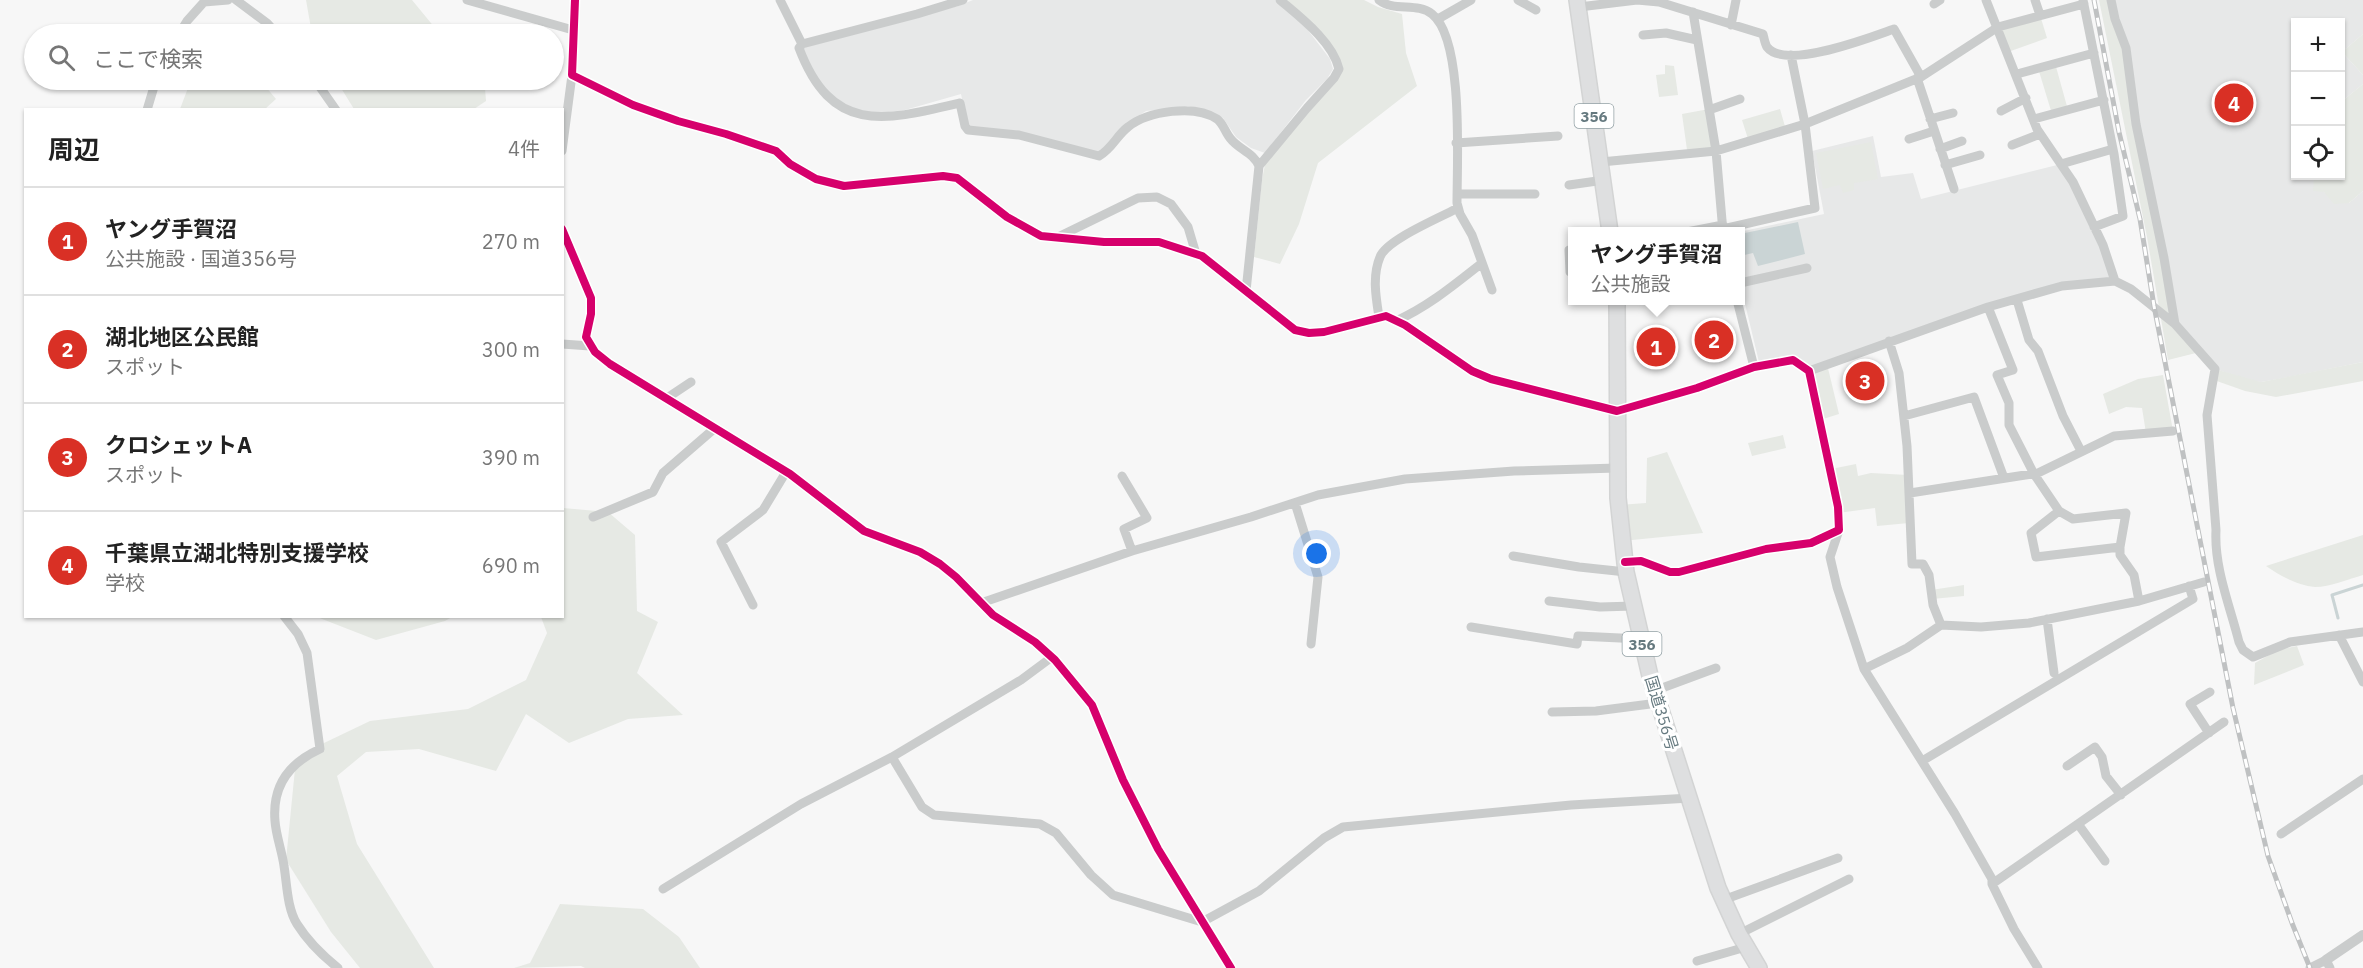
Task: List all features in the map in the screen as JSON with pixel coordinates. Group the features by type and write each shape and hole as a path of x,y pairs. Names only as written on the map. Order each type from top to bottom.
{"highway":[{"name":"356","path":"1578,4 1610,227"},
{"name":"国道356号","path":"1617,305 1618,498 1626,567 1641,639 1656,697 1723,900 1759,968"}],"street":[{"path":"185,24 204,2 228,0"},
{"path":"236,0 268,24"},
{"path":"467,0 552,24"},
{"path":"564,137 572,75 575,0"},
{"path":"780,0 802,44"},
{"path":"1259,166 1306,108 1334,78 1339,69 1337,62 1310,25 1280,0"},
{"path":"1379,0 1389,5 1424,9 1434,16"},
{"path":"1427,0 1450,44 1456,90 1458,208 1472,235 1492,290"},
{"path":"1434,16 1471,0"},
{"path":"1518,0 1536,10"},
{"path":"1578,4 1637,0 1659,2 1763,34 1766,46 1772,51 1791,55 1842,47 1894,29 1919,77 1930,119 1954,189"},
{"path":"1731,25 1736,0"},
{"path":"1986,0 2040,134 2073,182 2115,281"},
{"path":"2036,0 2040,15"},
{"path":"2111,0 2115,19 2126,48 2136,124 2175,324"},
{"path":"955,1 802,44 799,48 807,70 826,97 843,108 868,117 919,113 960,102 964,126 969,130 1018,135 1099,156 1107,152 1126,129 1141,118 1152,114 1188,111 1219,120 1229,137 1255,157 1259,166 1246,291"},
{"path":"1601,162 1716,151 1805,124 1919,77 1998,27 2084,2 2113,149 2123,216 2094,227"},
{"path":"1693,12 1716,151 1723,227"},
{"path":"564,27 573,30"},
{"path":"1643,35 1666,33 1697,39"},
{"path":"2017,74 2094,52"},
{"path":"1728,227 1815,208 1805,124 1791,55"},
{"path":"572,75 633,105 776,151 790,164 816,179 844,186 943,176 957,178 1007,217 1041,236 1104,242 1159,242 1196,254 1295,330 1309,333 1324,332 1386,316 1405,325 1456,361 1481,375 1617,411 1697,388 1754,367 1793,360 1809,371 1834,488 1839,530 1830,557 1836,587 1864,669 1922,761 1986,870 2014,929 2038,968"},
{"path":"148,108 153,90"},
{"path":"322,90 335,108"},
{"path":"2001,111 2026,98"},
{"path":"1709,110 1740,99"},
{"path":"2034,119 2104,100"},
{"path":"1930,119 1953,113"},
{"path":"1909,139 1934,130"},
{"path":"2012,145 2040,134"},
{"path":"1456,142 1541,142 1558,136"},
{"path":"1940,149 1962,141"},
{"path":"2061,164 2113,149"},
{"path":"1945,165 1980,155"},
{"path":"1569,185 1604,180"},
{"path":"1457,194 1535,194"},
{"path":"1057,238 1138,198 1156,197 1171,204 1188,227 1196,254"},
{"path":"1379,317 1375,291 1380,254 1393,243 1458,208"},
{"path":"564,234 591,297 591,314 586,337 590,346 610,364 786,472 864,531 920,552 940,564 993,615 1035,642 1052,657 1095,711 1142,818 1231,968"},
{"path":"1396,321 1433,301 1482,263"},
{"path":"1745,282 1807,268"},
{"path":"1809,371 1988,307 2062,286 2115,281 2131,289 2175,324 2216,369 2207,415 2216,530 2215,548 2219,572 2243,650 2253,657 2290,642 2363,632"},
{"path":"2016,300 2029,340 2038,351 2062,416 2081,451"},
{"path":"1738,305 1754,367"},
{"path":"1988,307 2013,370 1998,375 2009,403 2009,425 2034,474 2059,511 2073,519 2126,513 2120,555 2134,575 2139,601"},
{"path":"1889,341 1899,373 1904,416 1910,493 1909,523 1912,564 1923,564 1929,575 1933,604 1941,625"},
{"path":"564,344 590,346"},
{"path":"667,398 691,381"},
{"path":"1904,416 1974,397 2004,478"},
{"path":"593,517 653,492 663,473 715,428"},
{"path":"1910,493 2034,474 2114,436 2173,431"},
{"path":"981,603 1132,551 1318,495 1405,479 1514,471 1617,468"},
{"path":"753,605 721,542 763,510 786,472"},
{"path":"1122,476 1147,518 1124,529 1132,551"},
{"path":"1295,503 1318,577 1311,644"},
{"path":"2059,511 2031,532 2036,557 2120,547"},
{"path":"1512,556 1579,567 1626,567 1641,561 1670,572 1679,572 1766,549 1810,543 1839,530"},
{"path":"1864,669 1907,648 1941,625 1981,627 2047,620 2139,601 2204,582"},
{"path":"1922,761 2193,599 2189,586"},
{"path":"1549,601 1600,607 1634,606"},
{"path":"286,618 298,634 307,653 320,749 303,757 290,768 278,790 275,820 290,902 297,923 324,956 338,968"},
{"path":"2047,620 2054,673"},
{"path":"1471,627 1577,644 1578,636 1641,639"},
{"path":"2338,635 2363,682"},
{"path":"663,889 801,804 892,757 1021,680 1052,657"},
{"path":"1552,712 1596,711 1656,697 1716,668"},
{"path":"2209,733 2190,705 2210,692"},
{"path":"1992,884 2224,722"},
{"path":"2067,766 2095,747 2102,758 2106,776 2121,795"},
{"path":"892,757 922,807 934,814 1040,824 1056,833 1091,875 1113,895 1202,922 1259,891 1324,838 1342,827 1560,806 1690,798"},
{"path":"2281,834 2363,779"},
{"path":"2078,824 2105,861"},
{"path":"1723,900 1838,858"},
{"path":"1697,961 1743,941 1849,879"},
{"path":"2310,968 2328,964 2363,935"}],"shaded area":[{"path":"306,0 412,0 432,24 310,24"},
{"path":"973,0 1275,0 1304,25 1330,59 1333,69 1265,153 1251,148 1236,137 1223,118 1188,106 1146,111 1122,127 1104,150 1098,152 968,125 961,94 905,110 880,113 862,111 842,104 827,92 815,76 802,48"},
{"path":"1284,0 1364,0 1402,14 1406,53 1417,86 1318,163 1299,224 1280,264 1254,257 1266,159 1336,72 1333,52"},
{"path":"2099,0 2111,0 2126,48 2175,324 2200,352 2168,360 2147,237"},
{"path":"2111,0 2363,0 2363,34 2345,49 2345,18 2291,18 2291,180 2315,180 2324,192 2349,203 2363,191 2363,362 2261,382 2252,381 2215,369 2175,324"},
{"path":"2040,15 2047,38 2008,52 1998,27"},
{"path":"2363,34 2363,75 2345,55 2345,49"},
{"path":"2345,55 2363,75 2363,84 2345,99"},
{"path":"2055,63 2068,110 2052,114 2038,68"},
{"path":"1665,65 1674,66 1678,95 1659,97 1656,75 1665,74"},
{"path":"2363,84 2363,191 2349,203 2334,204 2324,192 2313,191 2314,180 2345,180 2345,99"},
{"path":"187,90 268,90 276,99 266,108 180,108"},
{"path":"342,90 485,90 486,101 476,108 353,108"},
{"path":"1709,109 1716,151 1687,150 1682,114"},
{"path":"1780,109 1786,130 1749,142 1742,120"},
{"path":"1873,136 1881,177 1913,173 1921,199 2061,164 2115,281 2062,286 1809,371 1793,360 1759,362 1745,304 1745,231 1824,214 1812,151"},
{"path":"1871,142 1878,179 1854,183 1854,190 1843,193 1840,185 1823,189 1816,153"},
{"path":"1798,222 1805,254 1758,266 1753,253 1745,255 1745,233"},
{"path":"2363,362 2363,381 2276,397 2245,391 2214,380 2215,369 2261,382"},
{"path":"1827,364 1839,414 1820,420 1809,371"},
{"path":"2163,375 2173,431 2146,433 2142,408 2126,407 2109,414 2103,394 2138,379"},
{"path":"1783,435 1786,448 1752,456 1748,443"},
{"path":"1667,452 1703,533 1622,541 1619,505 1646,503 1647,458"},
{"path":"1856,464 1858,476 1871,473 1908,475 1909,523 1877,526 1875,508 1838,513 1831,469"},
{"path":"564,508 608,512 635,535 637,611 658,622 637,673 683,715 628,719 569,743 526,714 496,771 419,749 366,752 337,776 357,844 434,968 360,968 331,932 286,860 295,769 324,743 370,721 468,709 526,680 547,633 541,618 564,618"},
{"path":"2363,535 2363,575 2315,587 2295,582 2266,566"},
{"path":"1964,585 1964,596 1932,599 1931,590"},
{"path":"320,618 450,618 445,621 376,640"},
{"path":"2297,646 2304,665 2254,685 2255,663 2278,650"},
{"path":"560,904 643,909 679,937 700,968 585,968 581,966 514,968 530,963"}],"waterway":[{"path":"2338,618 2332,595 2363,585"}],"railway":[{"path":"2094,0 2119,132 2140,219 2154,306 2233,708 2268,856 2310,968"}],"cycle path":[{"path":"575,0 572,75 633,105 776,151 790,164 816,179 844,186 943,176 957,178 1007,217 1041,236 1104,242 1159,242 1202,256 1295,330 1309,333 1324,332 1386,316 1405,325 1472,371 1491,379 1617,411 1697,388 1754,367 1793,360 1809,371 1838,507 1839,530 1811,543 1766,549 1679,572 1670,572 1641,561 1625,562"},
{"path":"564,234 591,298 591,314 586,337 595,352 610,364 790,474 864,531 920,552 940,564 993,615 1035,642 1055,660 1092,705 1123,780 1158,849 1231,968"}],"place":[{"name":"千葉県立湖北特別支援学校","path":"2234,103"},
{"name":"湖北地区公民館","path":"1714,340"},
{"name":"ヤング手賀沼","path":"1656,347"},
{"name":"クロシェットA","path":"1865,381"}]}
